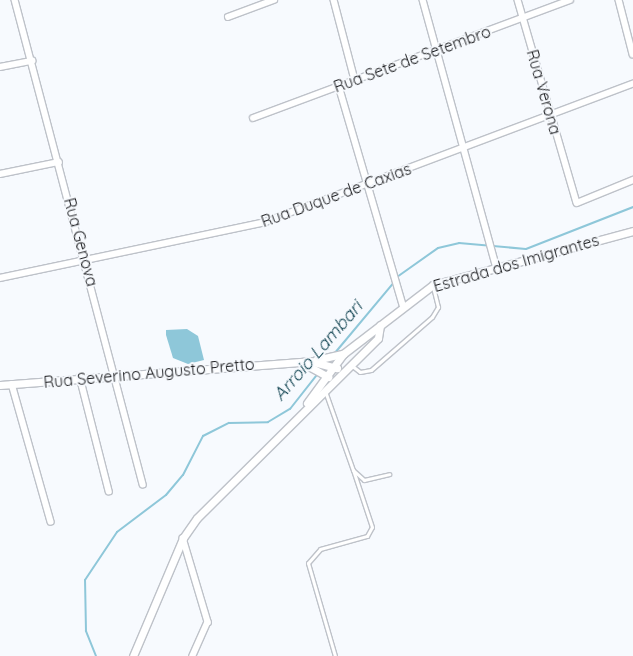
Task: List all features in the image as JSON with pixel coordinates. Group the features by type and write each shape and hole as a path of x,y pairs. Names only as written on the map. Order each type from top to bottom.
{"street":[{"name":"Rua Genova","path":"15,0 117,374 143,484"},
{"path":"228,17 274,0"},
{"path":"334,0 355,80"},
{"path":"423,0 492,243 497,269"},
{"name":"Rua Verona","path":"518,0 577,203 633,180"},
{"name":"Rua Sete de Setembro","path":"253,118 570,0"},
{"path":"619,0 633,54"},
{"path":"0,67 32,61"},
{"name":"Rua Duque de Caxias","path":"0,278 265,222 633,84"},
{"path":"339,86 403,305"},
{"path":"0,174 59,162"},
{"name":"Estrada dos Imigrantes","path":"306,406 325,374 343,354 403,305 432,286 633,231"},
{"name":"Estrada dos Imigrantes","path":"133,656 183,538 197,518 306,406 378,338 380,325"},
{"path":"322,360 343,354"},
{"path":"322,360 333,365 341,373"},
{"name":"Rua Severino Augusto Pretto","path":"0,385 117,374 298,362 313,364 322,360"},
{"path":"313,364 334,381"},
{"path":"80,377 109,491"},
{"path":"12,384 51,522"},
{"path":"183,538 208,622 193,656"}],"lane":[{"path":"350,364 360,372 371,370 432,317 438,307 432,286"},
{"path":"324,391 372,527 367,536 320,548 308,563 334,656"},
{"path":"353,470 364,480 389,474"}],"water":[{"path":"187,329 198,336 204,360 188,364 173,358 166,330"}],"waterway":[{"name":"Arroio Lambari","path":"397,277 438,248 459,243 526,249 633,207"},
{"name":"Arroio Lambari","path":"334,354 395,281"},
{"name":"Arroio Lambari","path":"96,656 86,631 85,580 117,532 166,495 183,475 203,436 229,423 268,422 290,409 323,367"}]}
